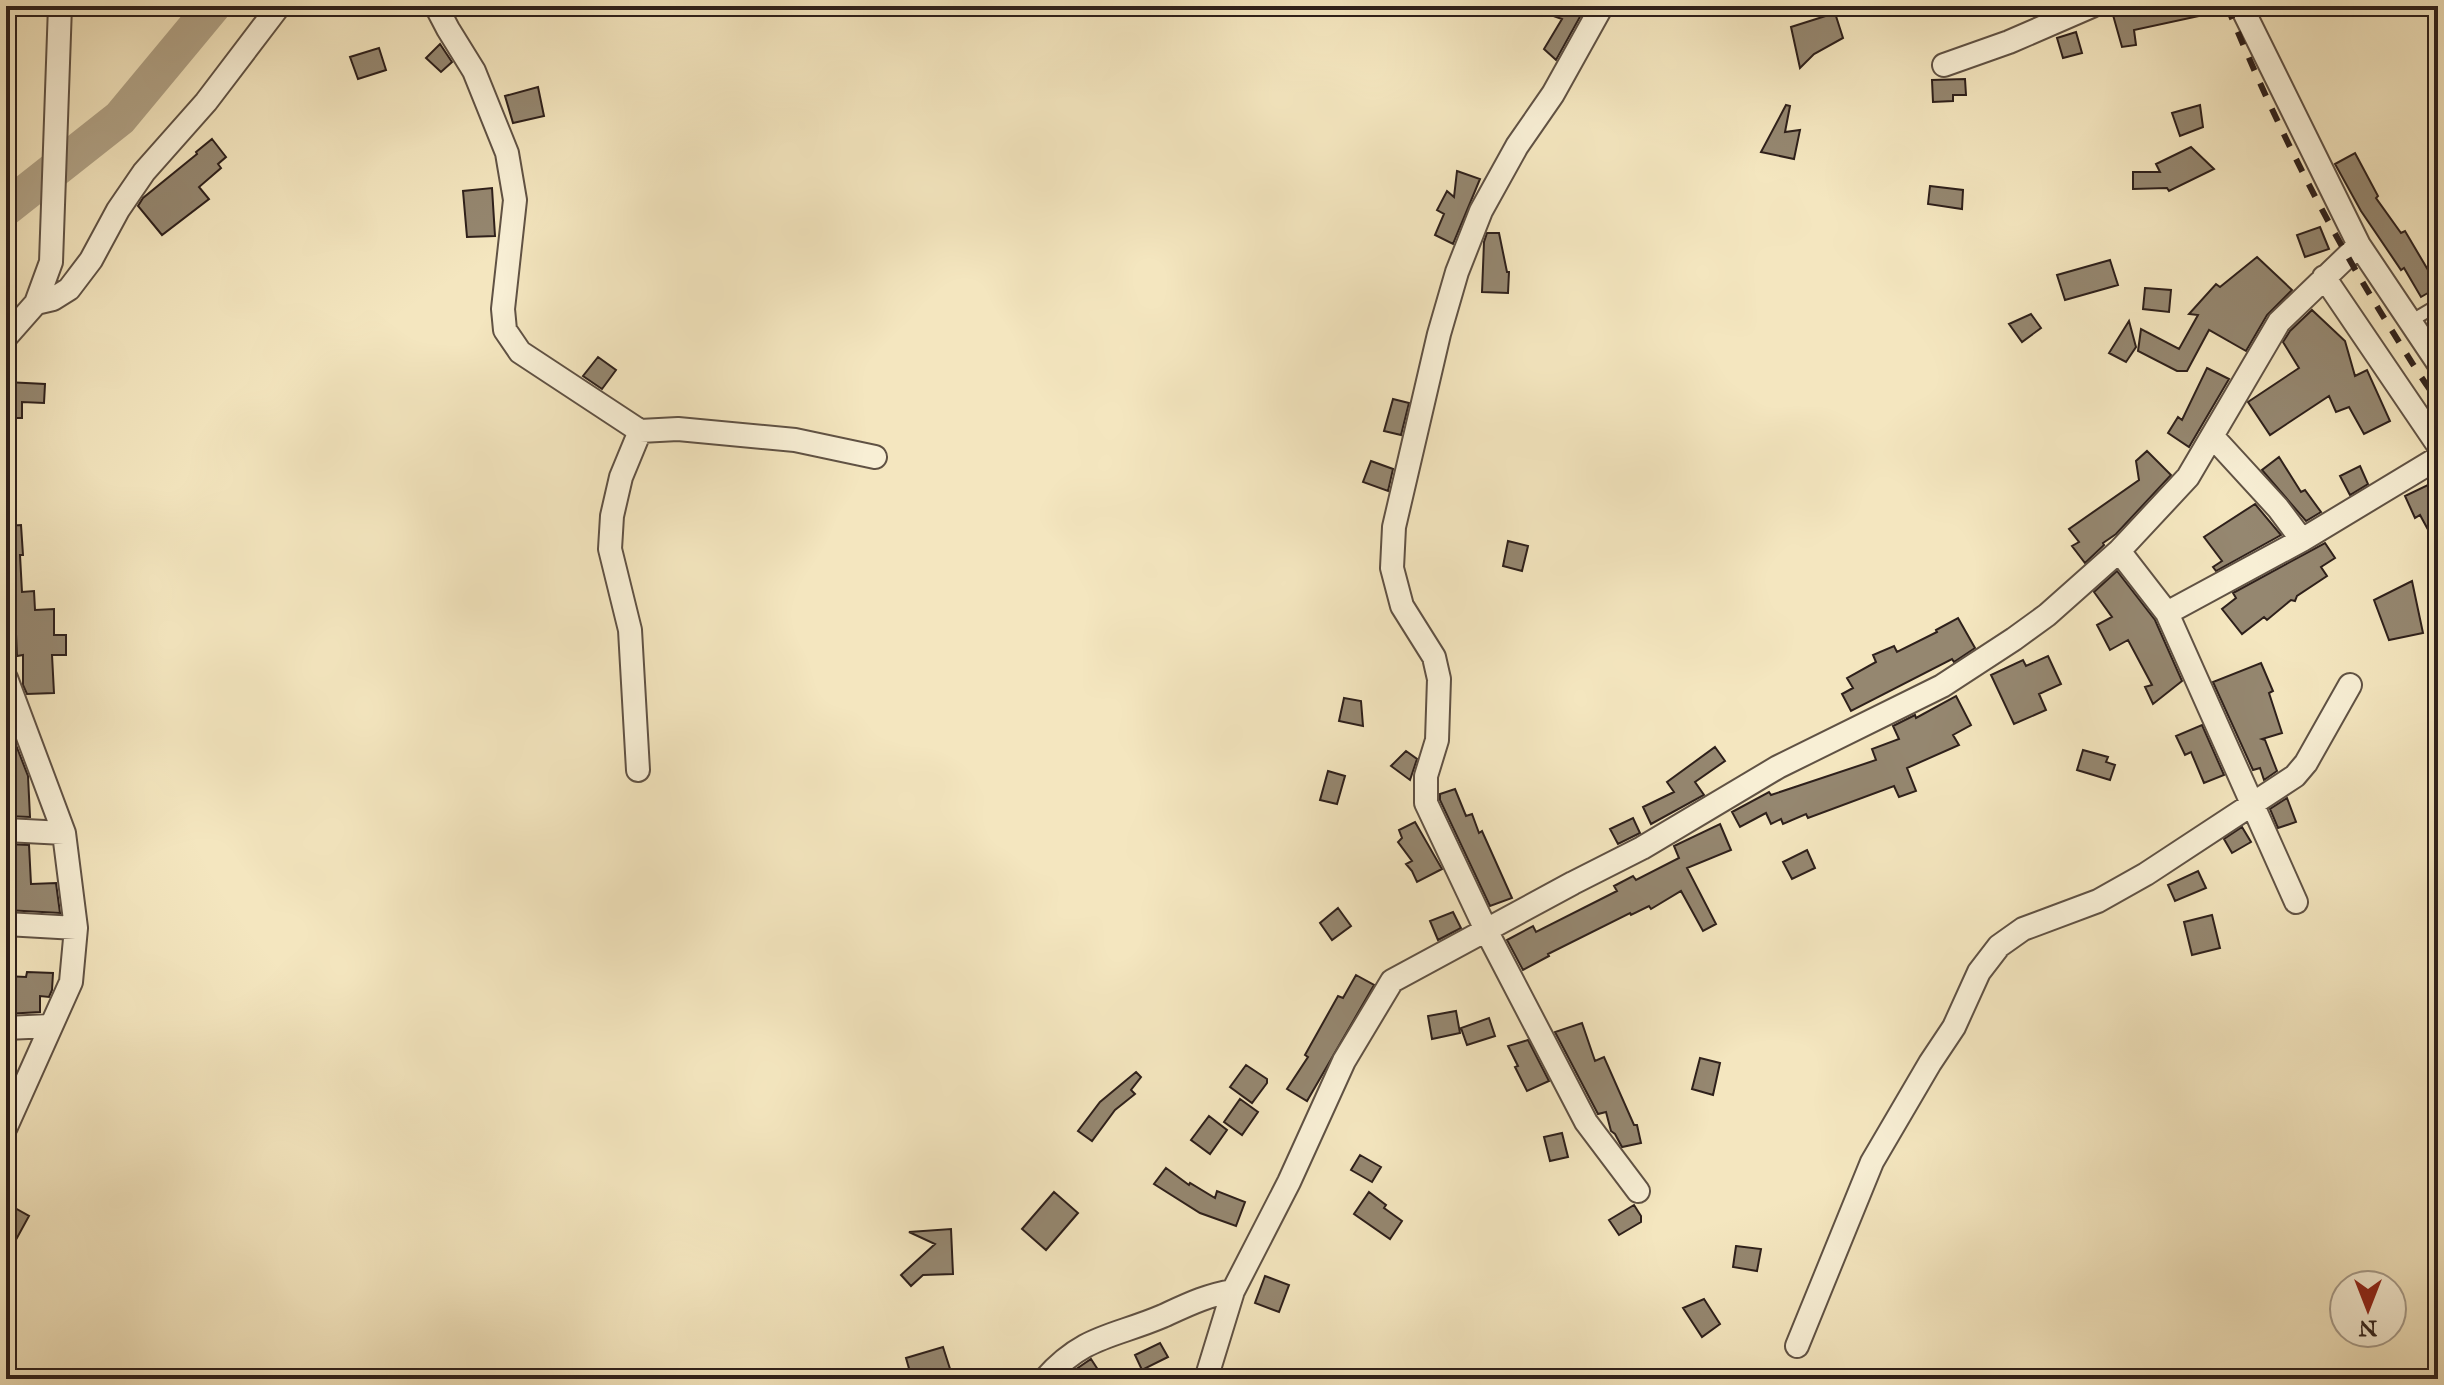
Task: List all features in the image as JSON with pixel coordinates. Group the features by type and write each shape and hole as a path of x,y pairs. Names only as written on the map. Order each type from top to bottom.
{"street":[{"path":"36,303 53,299 69,289 91,260 118,210 144,172 206,102 279,6"},
{"path":"436,6 474,71 507,153 515,200 503,309 505,330 520,352 640,431 678,429 795,440 875,457"},
{"path":"1602,6 1553,94 1517,146 1476,223 1457,272 1439,334 1394,527 1392,568 1402,606 1434,657 1439,679 1437,740 1426,776 1426,803 1487,932 1586,1122 1638,1191"},
{"path":"1944,65 2009,42 2092,6"},
{"path":"2241,6 2359,245 2438,363"},
{"path":"6,337 36,303 51,262 60,7"},
{"path":"1206,1379 1233,1291 1289,1182 1344,1061 1392,981 1642,848 1778,767 1942,686 2047,615 2119,551 2188,477 2279,322 2359,245"},
{"path":"2324,277 2438,445"},
{"path":"638,770 630,630 610,549 612,516 621,477 640,431"},
{"path":"2212,436 2278,508 2302,540"},
{"path":"2167,613 2302,540 2438,458"},
{"path":"2119,551 2167,613 2296,902"},
{"path":"6,678 16,736 64,833 76,928 71,982 6,1127"},
{"path":"1797,1346 1872,1162 1954,1027 1979,972 1999,946 2023,929 2098,901 2146,874 2295,776 2306,763 2350,685"},
{"path":"6,830 64,833"},
{"path":"6,924 76,928"},
{"path":"6,1028 50,1026"},
{"path":"1045,1379 1067,1358 1100,1338 1209,1295 1233,1291"}],"lane":[{"path":"2411,321 2438,305"}],"building":[{"path":"1531,6 1586,6 1556,60 1544,49 1562,19"},
{"path":"2212,6 2213,13 2134,30 2136,45 2122,47 2111,8"},
{"path":"1835,13 1843,38 1814,54 1800,68 1791,27"},
{"path":"2076,32 2082,53 2063,58 2057,38"},
{"path":"440,44 452,62 441,72 426,58"},
{"path":"379,48 386,70 358,79 350,57"},
{"path":"1965,79 1966,95 1953,95 1953,101 1933,102 1932,80"},
{"path":"538,87 544,116 513,123 505,96"},
{"path":"1786,105 1790,106 1785,132 1800,130 1794,159 1761,152"},
{"path":"2200,105 2203,127 2180,136 2172,113"},
{"path":"212,139 226,157 218,164 221,168 199,187 209,199 162,235 138,206 143,198"},
{"path":"2191,147 2214,169 2169,191 2167,188 2133,189 2133,172 2160,172 2156,164"},
{"path":"2355,153 2378,196 2376,198 2401,233 2405,231 2438,287 2421,297 2404,268 2401,270 2361,211 2335,164"},
{"path":"1457,171 1480,179 1453,244 1435,235 1444,214 1437,210 1447,191 1454,197"},
{"path":"1930,186 1963,190 1962,209 1928,204"},
{"path":"492,188 495,236 467,237 463,191"},
{"path":"2320,227 2329,249 2305,257 2297,235"},
{"path":"1487,233 1499,233 1509,272 1508,293 1482,292"},
{"path":"2257,257 2292,290 2267,315 2246,351 2209,330 2187,371 2177,371 2138,351 2141,329 2179,349 2198,315 2189,314 2216,284 2220,287"},
{"path":"2110,260 2118,285 2065,300 2057,275"},
{"path":"2145,288 2171,290 2169,312 2143,309"},
{"path":"2312,310 2345,341 2355,376 2367,370 2390,421 2364,434 2349,407 2336,412 2329,396 2270,435 2248,402 2299,368 2283,342"},
{"path":"2031,314 2041,328 2022,342 2009,324"},
{"path":"2129,321 2136,347 2126,362 2109,353"},
{"path":"598,357 616,370 602,389 583,376"},
{"path":"2207,368 2229,379 2189,447 2168,433 2178,417 2182,420"},
{"path":"6,382 45,384 44,403 22,402 22,418 6,418"},
{"path":"1393,399 1409,403 1401,435 1384,431"},
{"path":"2147,451 2171,475 2085,563 2072,546 2079,542 2069,529 2139,480 2136,461"},
{"path":"2279,457 2301,492 2305,490 2321,512 2306,521 2262,470"},
{"path":"1371,461 1393,469 1388,491 1363,482"},
{"path":"2360,466 2368,484 2350,495 2340,476"},
{"path":"2432,483 2438,495 2438,548 2420,515 2415,518 2405,496"},
{"path":"2255,504 2281,535 2216,571 2213,567 2222,561 2204,537"},
{"path":"21,525 22,592 34,591 35,610 54,609 54,635 66,635 66,655 52,655 54,693 27,694 23,685 23,655 17,656 16,634 6,634 6,526"},
{"path":"1508,541 1528,546 1522,571 1503,566"},
{"path":"2325,543 2335,558 2321,567 2327,576 2297,596 2295,601 2291,600 2267,620 2264,617 2242,634 2222,609 2236,598 2233,593"},
{"path":"2117,571 2155,620 2182,681 2153,704 2145,687 2152,685 2128,640 2110,650 2097,625 2112,617 2094,592"},
{"path":"2412,581 2423,633 2389,640 2374,600"},
{"path":"1958,618 1975,648 1954,662 1952,659 1851,711 1842,694 1853,688 1847,678 1876,662 1873,655 1894,646 1897,652"},
{"path":"2048,656 2061,684 2039,694 2046,710 2014,724 1991,675 2023,660 2026,666"},
{"path":"2261,663 2273,691 2269,693 2282,733 2262,739 2277,771 2264,780 2260,768 2253,770 2213,682"},
{"path":"1956,696 1971,725 1953,735 1959,745 1907,768 1916,791 1899,797 1894,786 1808,818 1806,814 1783,824 1781,819 1771,824 1766,813 1740,827 1732,812 1769,792 1771,795 1876,760 1872,749 1899,739 1893,726 1915,715 1916,718"},
{"path":"1344,698 1361,701 1363,726 1339,721"},
{"path":"2202,725 2224,775 2204,783 2191,752 2185,755 2176,736"},
{"path":"16,745 28,776 30,817 6,816 6,746"},
{"path":"1715,747 1725,761 1695,782 1704,795 1651,824 1643,807 1674,792 1667,782"},
{"path":"2083,750 2108,757 2106,762 2115,765 2110,780 2077,770"},
{"path":"1406,751 1417,759 1410,780 1391,766"},
{"path":"1328,771 1345,776 1337,804 1320,800"},
{"path":"1455,789 1466,816 1472,814 1479,833 1482,831 1512,898 1490,906 1440,800 1440,794"},
{"path":"2287,798 2296,822 2278,828 2270,809"},
{"path":"1633,818 1640,833 1618,844 1610,829"},
{"path":"1415,822 1442,869 1417,882 1406,864 1412,861 1398,842 1402,838 1399,830"},
{"path":"1720,824 1731,850 1687,868 1716,924 1703,931 1681,891 1651,909 1649,906 1630,913 1548,954 1523,970 1507,940 1533,926 1536,932 1617,891 1614,886 1633,876 1636,880 1679,858 1674,846"},
{"path":"2242,827 2251,842 2232,853 2224,839"},
{"path":"6,844 29,845 31,884 56,883 60,913 6,910"},
{"path":"1807,850 1815,868 1792,879 1783,862"},
{"path":"2198,871 2206,888 2175,901 2168,885"},
{"path":"1338,908 1351,926 1332,940 1320,923"},
{"path":"1453,912 1461,928 1438,940 1430,921"},
{"path":"2212,915 2220,948 2192,955 2184,922"},
{"path":"27,972 53,973 49,997 40,996 40,1012 6,1014 6,976 26,977"},
{"path":"1356,975 1374,985 1307,1101 1287,1089 1308,1057 1305,1055 1338,996 1343,998"},
{"path":"1456,1011 1460,1033 1432,1039 1428,1016"},
{"path":"1489,1018 1495,1036 1467,1045 1461,1028"},
{"path":"1582,1023 1595,1061 1604,1057 1634,1125 1637,1125 1641,1143 1622,1147 1611,1131 1606,1112 1598,1114 1555,1032"},
{"path":"1528,1040 1549,1081 1527,1091 1508,1046"},
{"path":"1700,1058 1720,1063 1713,1095 1692,1089"},
{"path":"1246,1065 1267,1079 1252,1103 1230,1087"},
{"path":"1136,1072 1141,1077 1131,1090 1135,1094 1115,1110 1092,1141 1078,1131 1100,1102"},
{"path":"1240,1099 1258,1112 1242,1135 1224,1122"},
{"path":"1209,1116 1227,1130 1210,1154 1191,1140"},
{"path":"1562,1133 1568,1157 1550,1161 1544,1137"},
{"path":"1360,1155 1381,1167 1372,1182 1351,1170"},
{"path":"1166,1168 1189,1185 1215,1198 1217,1191 1245,1202 1236,1226 1200,1213 1154,1184"},
{"path":"1054,1192 1078,1213 1046,1250 1022,1229"},
{"path":"1369,1192 1402,1221 1390,1239 1354,1214"},
{"path":"6,1203 29,1216 6,1258"},
{"path":"1634,1205 1641,1222 1619,1235 1609,1220"},
{"path":"951,1229 953,1274 923,1275 911,1286 901,1275 935,1244 909,1232"},
{"path":"1736,1246 1761,1249 1757,1271 1733,1267"},
{"path":"1265,1276 1289,1285 1279,1312 1255,1303"},
{"path":"1704,1299 1720,1324 1702,1337 1683,1308"},
{"path":"1160,1343 1168,1357 1142,1370 1135,1355"},
{"path":"943,1347 952,1375 937,1379 912,1379 906,1358"},
{"path":"1091,1359 1104,1379 1072,1379 1069,1374"}],"waterway":[{"path":"6,208 120,118 213,6"}],"railway":[{"path":"2227,6 2260,84 2316,198 2378,308 2438,401"}]}
